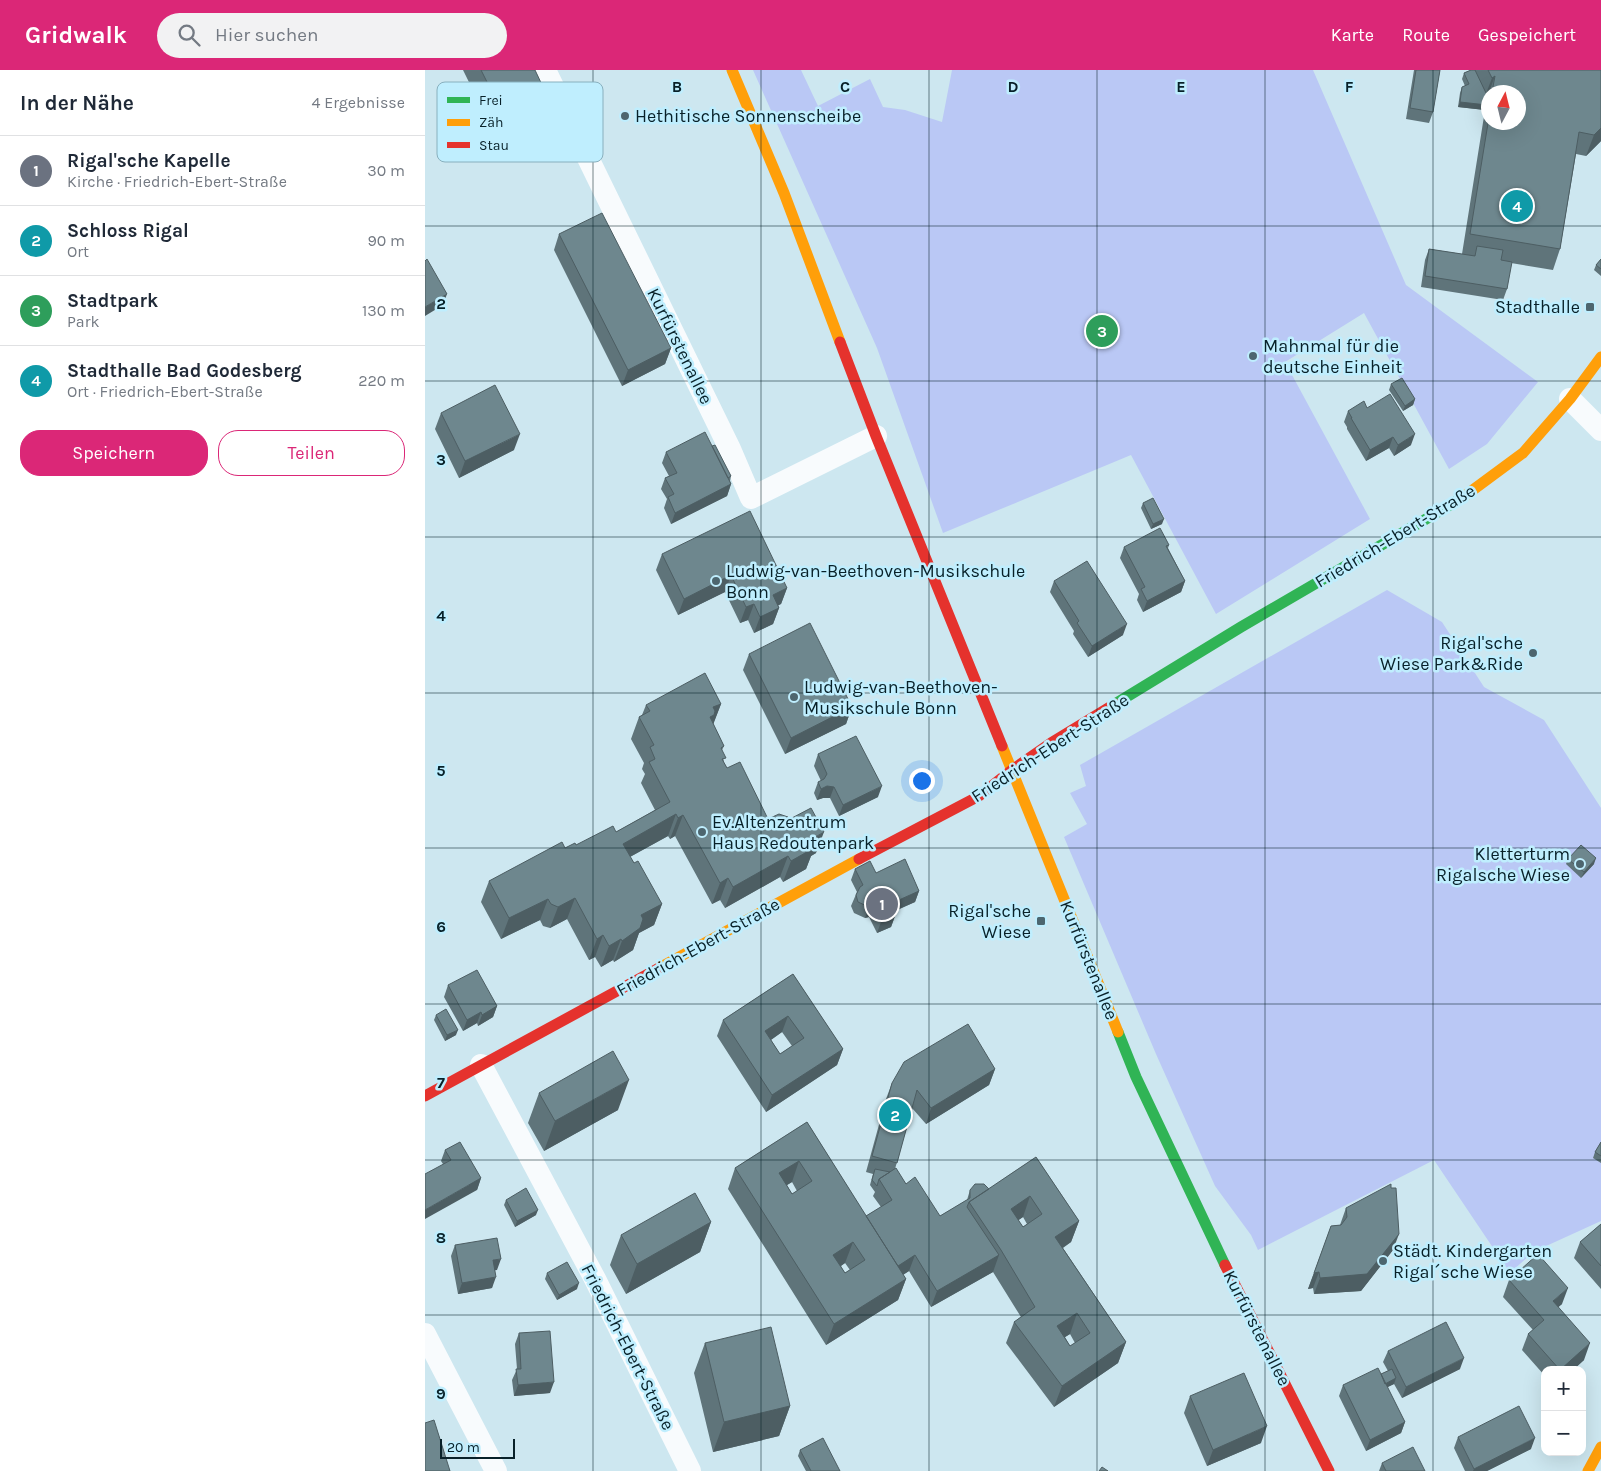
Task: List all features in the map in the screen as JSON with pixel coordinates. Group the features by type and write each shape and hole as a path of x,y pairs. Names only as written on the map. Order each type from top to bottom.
{"street":[{"name":"Kurfürstenallee","path":"545,70 551,82"},
{"name":"Kurfürstenallee","path":"732,70 784,193 877,436 1136,1076 1222,1258 1329,1471"},
{"name":"Kurfürstenallee","path":"590,162 730,450 751,498 877,436"},
{"name":"Friedrich-Ebert-Straße","path":"425,1096 910,831 979,796 1051,743 1241,627 1462,498 1523,453 1570,399 1601,358"},
{"path":"1570,399 1601,430"},
{"name":"Friedrich-Ebert-Straße","path":"481,1065 595,1279 690,1471"},
{"path":"425,1334 496,1471"},
{"path":"1587,1471 1601,1448"}],"shaded area":[{"path":"753,70 801,70 818,106 870,79 883,107 905,110 942,122 952,70 1313,70 1406,285 1538,382 1487,444 1449,469 1364,313 1285,362 1370,519 1216,614 1131,455 943,533 877,348"},
{"path":"1387,590 1442,622 1484,687 1544,720 1601,808 1601,1221 1533,1252 1510,1273 1434,1160 1258,1250 1251,1235 1215,1186 1156,1054 1064,837 1087,824 1070,793 1086,786 1080,765"}],"building":[{"path":"481,70 535,70 541,82 487,82"},
{"path":"1416,70 1440,70 1433,112 1410,108"},
{"path":"1475,70 1482,85 1481,104 1460,102 1462,87 1469,84 1464,73"},
{"path":"1488,70 1601,70 1601,128 1594,135 1579,132 1560,249 1470,234 1487,130 1526,130 1526,85 1493,85 1495,76 1492,78"},
{"path":"602,213 671,348 628,370 559,234"},
{"path":"1477,246 1503,250 1501,260 1512,262 1507,289 1425,276 1429,249 1475,256"},
{"path":"427,259 447,294 425,307 425,261"},
{"path":"1601,259 1601,269 1596,265"},
{"path":"1402,378 1415,399 1405,406 1391,384"},
{"path":"495,385 520,434 465,461 441,413"},
{"path":"1390,394 1415,434 1398,445 1393,437 1370,450 1348,411 1364,401 1367,408"},
{"path":"705,432 731,484 675,513 668,497 674,494 665,478 677,473 666,452"},
{"path":"715,445 731,476 728,478 712,446"},
{"path":"1153,498 1164,519 1153,524 1143,503"},
{"name":"Ludwig-van-Beethoven-Musikschule Bonn","path":"750,511 787,588 773,595 779,608 760,617 754,604 746,607 731,575 684,599 662,554"},
{"path":"1160,528 1169,545 1166,546 1185,581 1147,601 1141,589 1145,587 1124,547"},
{"path":"1087,561 1127,624 1092,646 1054,581"},
{"name":"Ludwig-van-Beethoven- Musikschule Bonn","path":"810,623 852,707 791,738 749,654"},
{"name":"Ev.Altenzentrum Haus Redoutenpark","path":"705,673 721,704 713,707 714,715 710,717 724,746 721,748 726,758 722,759 727,768 740,762 768,819 779,814 790,819 811,808 824,832 810,840 814,848 791,861 788,856 733,887 728,878 720,883 683,815 678,818 676,814 623,844 634,863 638,861 662,904 641,915 643,919 640,928 622,941 621,939 609,946 603,935 597,939 575,898 558,907 551,904 548,899 509,918 489,881 562,842 565,848 575,843 576,845 613,826 616,832 670,802 649,762 655,759 650,747 654,745 639,717 650,711 646,705"},
{"path":"856,736 882,786 843,805 834,787 827,786 821,789 818,782 824,779 827,774 818,754"},
{"name":"Kletterturm Rigalsche Wiese","path":"1581,845 1596,858 1584,872 1568,859"},
{"path":"905,859 919,891 890,904 895,916 881,922 873,906 869,907 858,902 856,895 863,885 855,869 870,861 876,873"},
{"path":"477,970 497,1006 482,1015 481,1012 467,1020 448,985"},
{"path":"793,974 843,1049 772,1095 723,1020","holes":["788,1016 804,1038 780,1054 765,1031"]},
{"path":"446,1009 458,1030 447,1035 436,1015"},
{"path":"968,1024 995,1069 931,1108 917,1090 897,1163 872,1156 892,1083 904,1062"},
{"path":"613,1051 629,1080 555,1121 539,1093"},
{"path":"807,1122 906,1279 834,1324 735,1168","holes":["799,1161 812,1181 792,1194 779,1173","853,1242 865,1260 845,1273 833,1255"]},
{"path":"460,1142 481,1178 425,1210 425,1174 451,1160 445,1150"},
{"path":"1601,1142 1601,1156 1595,1152"},
{"path":"1036,1157 1079,1221 1055,1237 1126,1342 1062,1386 1014,1322 1035,1307 1001,1250 969,1202","holes":["1030,1196 1042,1214 1023,1227 1011,1209","1077,1313 1090,1333 1070,1346 1057,1326"]},
{"path":"896,1168 906,1184 915,1177 940,1216 970,1198 970,1190 975,1184 984,1184 989,1189 969,1202 967,1207 999,1255 937,1291 915,1255 898,1266 866,1216 892,1200 879,1179"},
{"path":"875,1169 890,1172 879,1179 877,1186 872,1180"},
{"path":"1391,1184 1391,1188 1396,1188 1399,1234 1367,1274 1320,1278 1319,1272 1314,1273 1331,1226 1341,1225 1347,1217 1346,1208"},
{"path":"526,1188 538,1210 517,1221 506,1200"},
{"path":"695,1193 711,1222 637,1264 621,1235"},
{"path":"1601,1224 1601,1266 1580,1242"},
{"path":"497,1238 501,1259 493,1260 496,1277 462,1283 455,1245"},
{"path":"1538,1254 1568,1288 1553,1301 1590,1343 1564,1366 1556,1366 1528,1334 1544,1320 1509,1280"},
{"path":"567,1262 579,1283 559,1295 547,1273"},
{"path":"1446,1322 1464,1358 1406,1387 1388,1351"},
{"path":"771,1327 790,1406 724,1422 705,1343"},
{"path":"550,1331 554,1382 518,1385 516,1369 521,1369 519,1333"},
{"path":"1378,1368 1405,1422 1370,1440 1343,1385"},
{"path":"1392,1369 1396,1378 1385,1384 1381,1374"},
{"path":"1244,1373 1267,1426 1213,1450 1190,1396"},
{"path":"1519,1406 1535,1438 1474,1469 1458,1437"},
{"path":"434,1420 450,1471 425,1471 425,1423"},
{"path":"823,1438 840,1471 811,1471 800,1450"},
{"path":"1413,1447 1425,1471 1386,1471 1382,1463"},
{"path":"1102,1467 1108,1471 1099,1471"}],"traffic: fast":[{"path":"1115,704 1241,627 1462,498"},
{"path":"1118,1032 1136,1077 1225,1265"}],"traffic: slow":[{"path":"732,70 784,193 840,342"},
{"path":"1462,498 1523,453 1570,399 1601,357"},
{"path":"1002,746 1118,1032"},
{"path":"659,968 859,859"},
{"path":"1588,1471 1601,1447"}],"traffic: jam":[{"path":"840,342 876,436 1002,746"},
{"path":"859,859 979,796 1051,743 1115,704"},
{"path":"425,1096 659,968"},
{"path":"1225,1265 1329,1471"}],"place":[{"name":"Hethitische Sonnenscheibe","path":"625,116"},
{"name":"Stadthalle Bad Godesberg","path":"1517,206"},
{"name":"Stadthalle","path":"1590,307"},
{"name":"Stadtpark","path":"1102,331"},
{"name":"Mahnmal für die deutsche Einheit","path":"1253,356"},
{"name":"Ludwig-van-Beethoven-Musikschule Bonn","path":"716,581"},
{"name":"Rigal'sche Wiese Park&Ride","path":"1533,653"},
{"name":"Ludwig-van-Beethoven- Musikschule Bonn","path":"794,697"},
{"name":"Ev.Altenzentrum Haus Redoutenpark","path":"702,832"},
{"name":"Kletterturm Rigalsche Wiese","path":"1580,864"},
{"name":"Rigal'sche Kapelle","path":"882,904"},
{"name":"Rigal'sche Wiese","path":"1041,921"},
{"name":"Schloss Rigal","path":"895,1115"},
{"name":"Städt. Kindergarten Rigal´sche Wiese","path":"1383,1261"}]}
